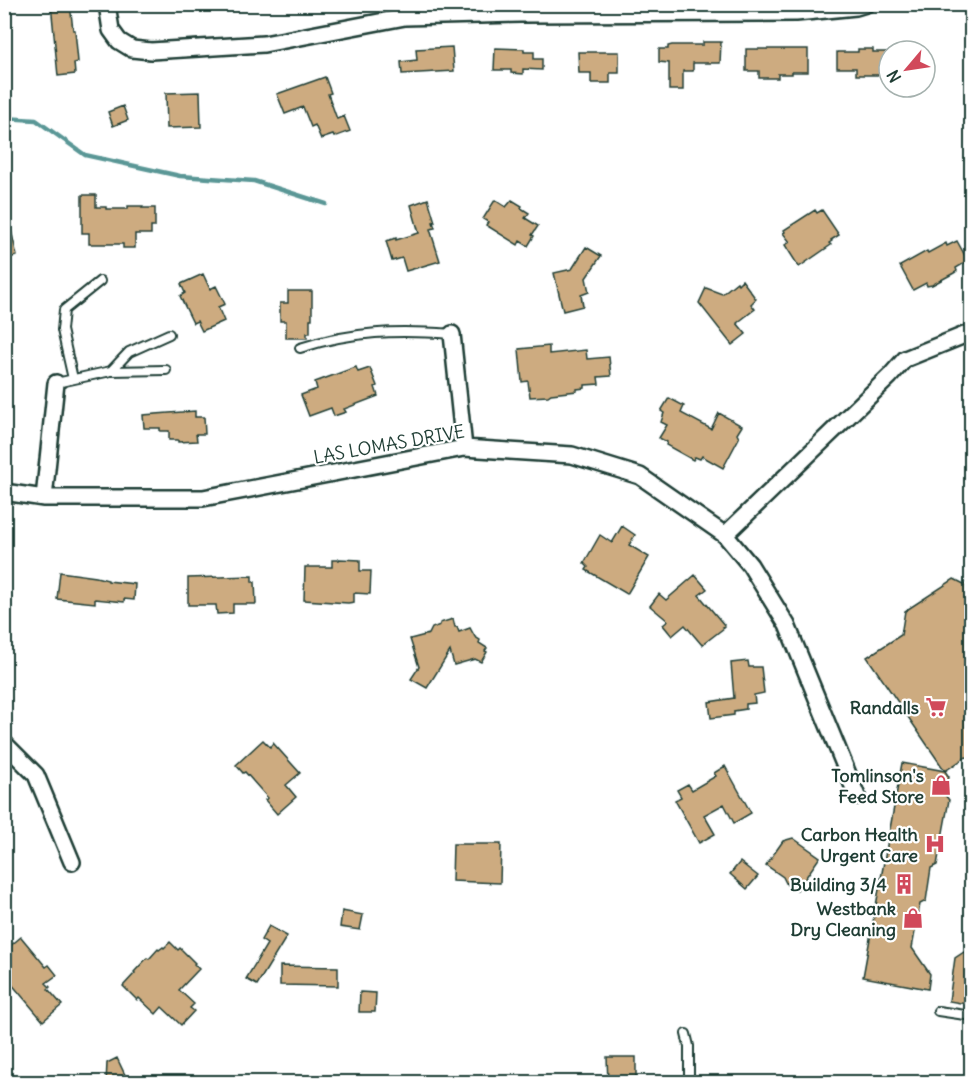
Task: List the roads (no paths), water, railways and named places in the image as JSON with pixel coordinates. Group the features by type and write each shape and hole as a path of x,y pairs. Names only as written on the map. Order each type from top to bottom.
{"street":[{"path":"107,4 111,30 119,41 132,49 151,51 264,44 405,17 520,14 796,13 866,4"},
{"path":"725,536 905,359 972,332"},
{"path":"452,334 464,448"},
{"path":"44,498 56,383"},
{"name":"LAS LOMAS DRIVE","path":"4,492 44,498 203,498 464,448 572,455 640,477 725,536 750,566 787,625 857,796"},
{"path":"4,743 36,775 72,862"}],"lane":[{"path":"73,379 62,330 64,310 100,281"},
{"path":"300,348 324,340 370,332 415,331 452,334"},
{"path":"111,371 129,352 169,334"},
{"path":"56,383 111,371 166,370"},
{"path":"938,1011 972,1016"},
{"path":"686,1034 689,1046 689,1083"}],"waterway":[{"path":"4,118 36,120 85,155 180,176 254,181 326,204"}],"place":[{"name":"Randalls","path":"936,707"},
{"name":"Tomlinson's Feed Store","path":"941,785"},
{"name":"Carbon Health Urgent Care","path":"935,844"},
{"name":"Building 3/4","path":"904,884"},
{"name":"Westbank Dry Cleaning","path":"913,918"}]}
